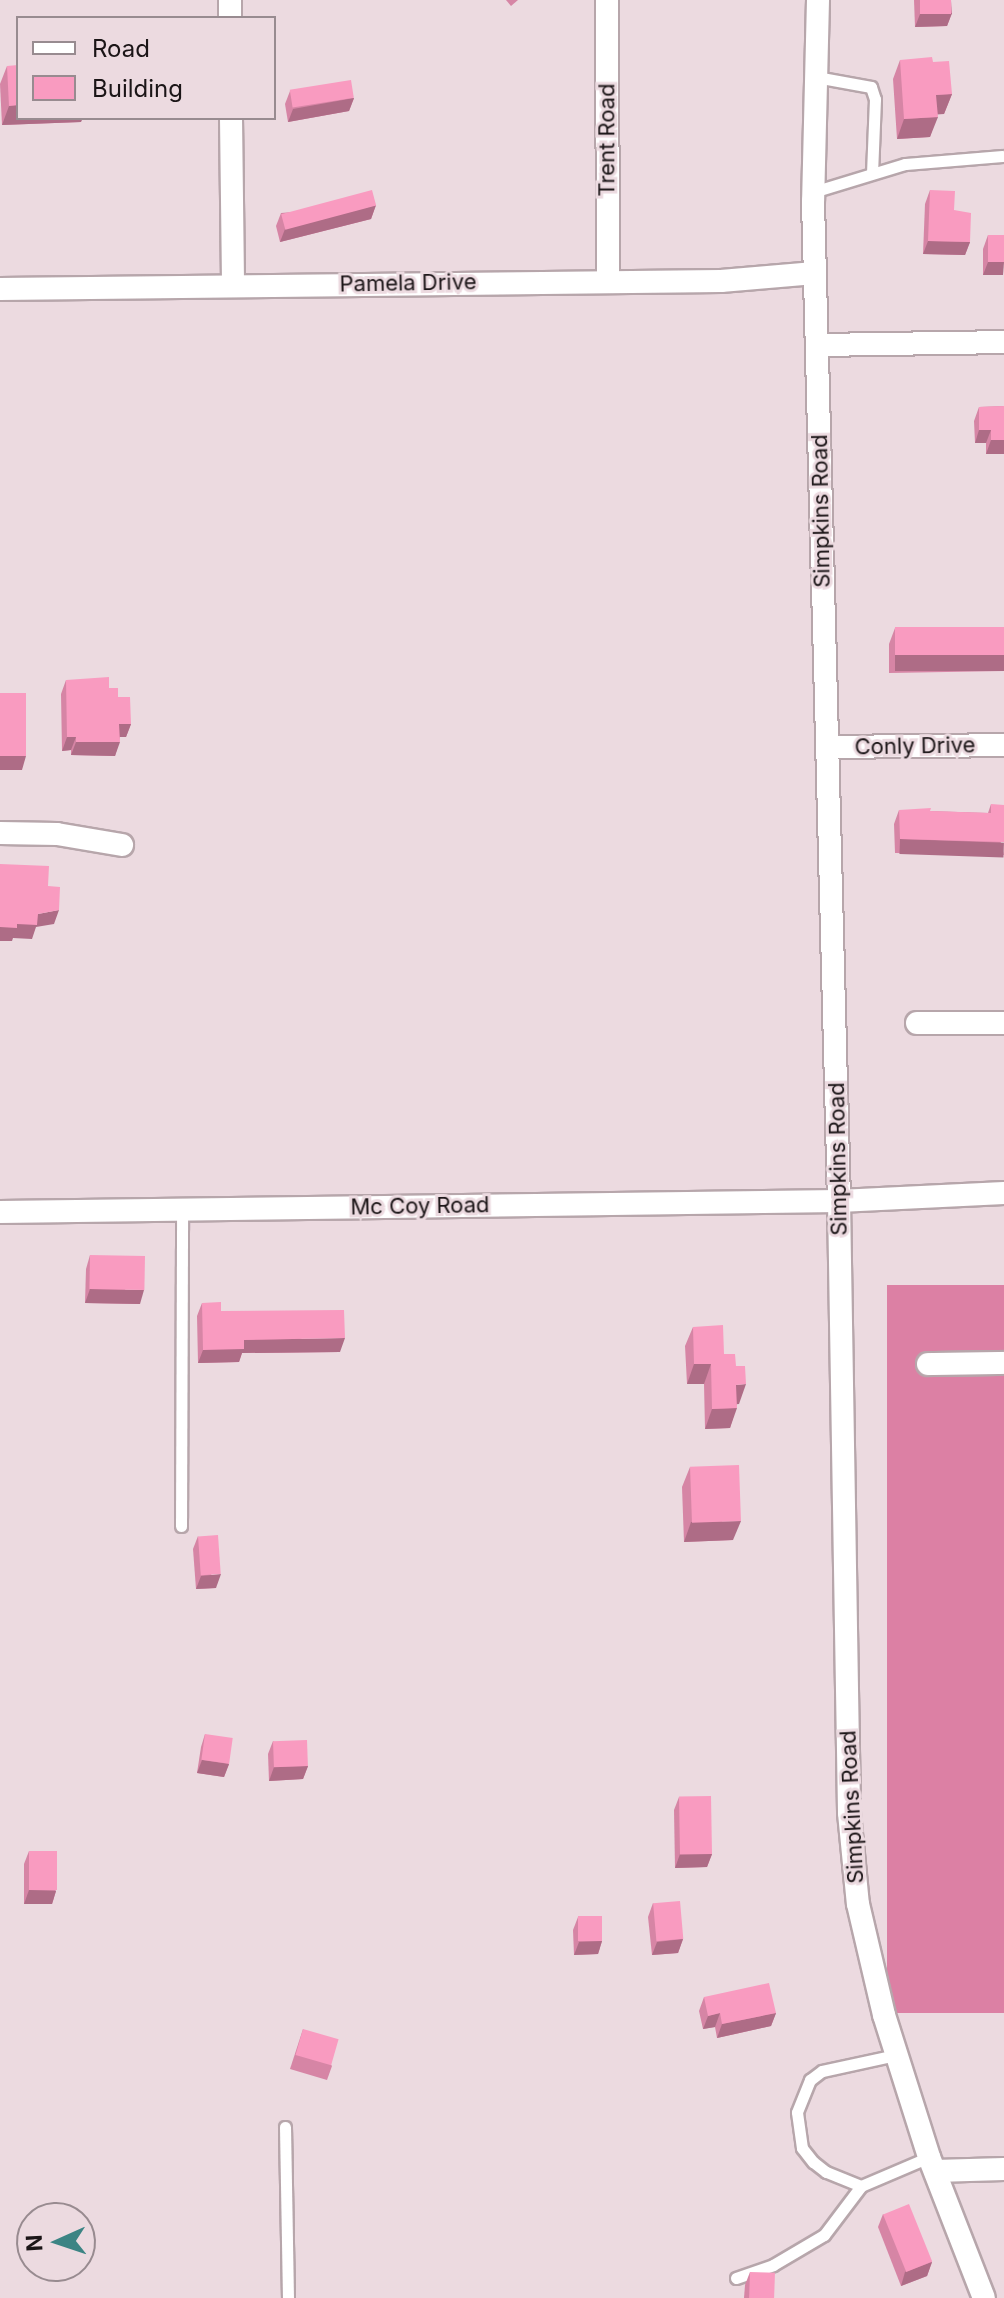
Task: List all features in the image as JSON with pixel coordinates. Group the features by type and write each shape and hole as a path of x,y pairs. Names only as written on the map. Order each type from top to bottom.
{"street":[{"name":"Trent Road","path":"607,0 608,279"},
{"name":"Simpkins Road","path":"818,0 813,192 839,1201 849,1813 858,1904 896,2055 932,2164 984,2298"},
{"path":"231,120 233,286"},
{"name":"Pamela Drive","path":"0,289 608,279 721,281 815,273"},
{"path":"818,345 1004,342"},
{"name":"Conly Drive","path":"827,747 1004,745"},
{"path":"0,833 57,834 122,845"},
{"path":"917,1023 1004,1023"},
{"name":"Mc Coy Road","path":"0,1212 839,1201 1004,1193"},
{"path":"928,1364 1004,1363"},
{"path":"932,2164 1004,2169"}],"lane":[{"path":"816,77 871,87 875,99 872,173"},
{"path":"813,192 872,173 942,158 1003,156"},
{"path":"181,1526 182,1210"},
{"path":"861,2186 826,2172 813,2162 802,2148 797,2112 810,2080 822,2071 896,2055"},
{"path":"285,2127 288,2298"},
{"path":"736,2278 773,2265 824,2235 861,2186 932,2164"}],"shaded area":[{"path":"887,1285 1004,1285 1004,2013 887,2013"}],"building":[{"path":"920,0 951,0 951,14 920,14"},
{"path":"932,57 933,62 949,61 952,94 936,95 938,117 904,119 900,60"},
{"path":"16,65 16,105 9,106 7,66"},
{"path":"351,80 354,98 293,107 290,90"},
{"path":"372,190 376,205 285,230 281,214"},
{"path":"930,190 955,191 954,210 971,213 970,242 928,241"},
{"path":"988,235 1004,235 1004,262 988,262"},
{"path":"1004,406 1004,440 991,440 991,430 979,430 979,407"},
{"path":"895,627 1004,627 1004,655 895,655"},
{"path":"109,677 109,688 118,688 118,697 130,697 131,724 119,724 120,742 76,742 76,737 67,737 66,680"},
{"path":"0,693 26,693 26,756 0,756"},
{"path":"991,804 1004,805 1004,842 900,839 899,810 931,808 930,811 991,813"},
{"path":"0,864 49,866 48,886 60,887 59,910 38,914 37,925 0,927"},
{"path":"90,1255 145,1256 144,1290 89,1289"},
{"path":"221,1302 221,1311 344,1310 345,1338 244,1340 244,1349 203,1350 202,1303"},
{"path":"723,1325 724,1354 735,1354 736,1366 745,1366 746,1384 736,1385 737,1408 712,1409 711,1364 694,1364 693,1327"},
{"path":"739,1465 741,1521 692,1523 690,1467"},
{"path":"218,1535 221,1574 201,1575 198,1536"},
{"path":"205,1734 233,1738 229,1764 201,1760"},
{"path":"307,1740 308,1766 274,1767 273,1741"},
{"path":"711,1796 712,1854 680,1855 679,1797"},
{"path":"29,1851 57,1851 57,1890 29,1890"},
{"path":"680,1901 683,1939 656,1941 653,1903"},
{"path":"578,1916 602,1916 602,1941 578,1941"},
{"path":"769,1983 776,2013 722,2024 720,2013 708,2016 704,1997"},
{"path":"303,2029 339,2039 331,2065 296,2055"},
{"path":"909,2204 932,2261 906,2272 883,2214"},
{"path":"750,2272 775,2273 774,2298 749,2298"}]}
